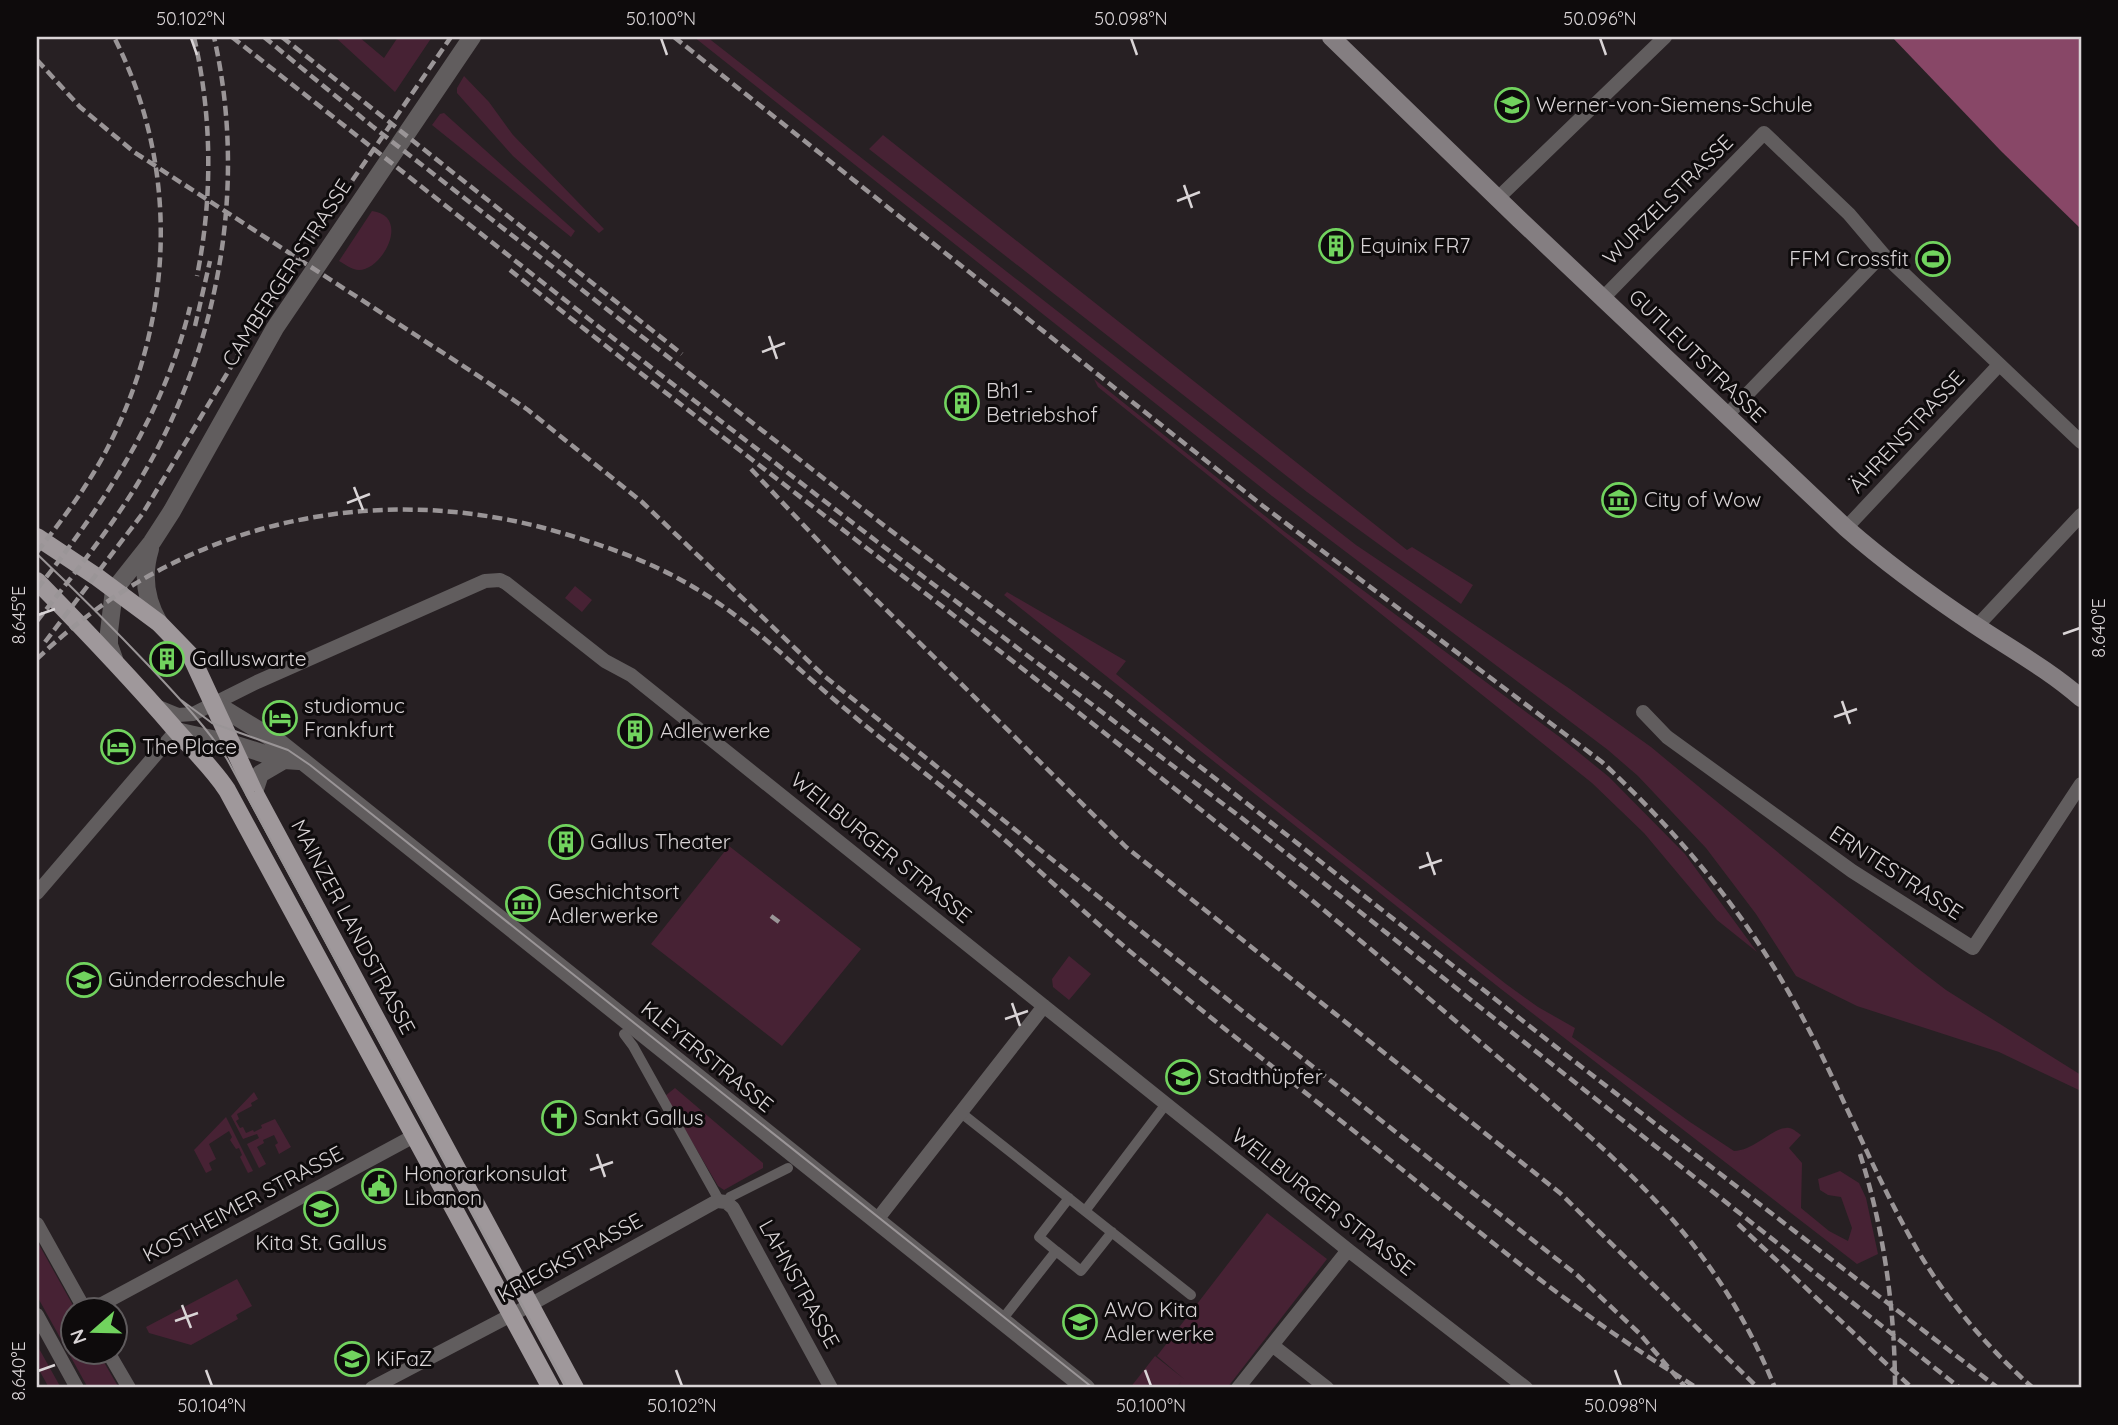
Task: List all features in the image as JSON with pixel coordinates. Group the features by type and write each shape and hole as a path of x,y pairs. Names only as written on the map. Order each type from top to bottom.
{"main road":[{"name":"GUTLEUTSTRASSE","path":"1331,37 1846,528 1897,571 2057,677 2081,698"},
{"name":"MAINZER LANDSTRASSE","path":"37,537 159,622 191,656 254,792 575,1388"},
{"path":"37,581 114,659 204,760 227,790 551,1388"},
{"name":"GUTLEUTSTRASSE","path":"2057,677 2081,685"}],"street":[{"path":"1498,198 1665,37"},
{"name":"CAMBERGER STRASSE","path":"114,590 152,542 172,510 257,358 300,291 470,39"},
{"name":"WURZELSTRASSE","path":"1603,298 1764,133 1849,215 1883,254"},
{"path":"1727,415 1883,254 2081,442"},
{"name":"ÄHRENSTRASSE","path":"1846,528 1999,365"},
{"path":"1977,626 2081,515"},
{"name":"CAMBERGER STRASSE","path":"152,542 146,562 146,585 151,609 159,622"},
{"name":"WEILBURGER STRASSE","path":"155,705 183,715 193,714 485,582 500,580 605,661 631,675 1522,1387"},
{"path":"114,590 108,632 114,659"},
{"name":"KLEYERSTRASSE","path":"214,703 274,738 291,760 1086,1388"},
{"name":"ERNTESTRASSE","path":"1643,712 1667,737 1852,871 1973,948 2081,784"},
{"path":"37,893 176,731"},
{"name":"KLEYERSTRASSE","path":"176,731 291,760"},
{"path":"254,792 260,774 291,760"},
{"path":"876,1221 1044,1006"},
{"name":"LAHNSTRASSE","path":"624,1034 723,1202 733,1208 831,1388"},
{"path":"1085,1211 1166,1104"},
{"path":"960,1112 1191,1295"},
{"name":"KOSTHEIMER STRASSE","path":"118,1296 414,1136"},
{"name":"KRIEGKSTRASSE","path":"372,1388 512,1315 717,1201 723,1202 788,1168"},
{"path":"1069,1198 1039,1237 1081,1271 1112,1232"},
{"path":"37,1224 77,1296"},
{"path":"1238,1388 1348,1250"},
{"path":"1001,1321 1056,1251"},
{"path":"37,1315 77,1388"},
{"path":"1272,1345 1327,1388"},
{"path":"117,1366 130,1388"}],"shaded area":[{"path":"335,37 359,37 384,58 398,37 432,37 395,92"},
{"path":"694,37 707,37 1356,545 1651,747 1946,990 2081,1075 2081,1091 1999,1052 1857,1006 1796,976 1756,914 1706,848 1638,776 1608,750 1272,496"},
{"path":"1892,37 2081,37 2081,229 2001,151"},
{"path":"464,76 489,102 513,135 604,229 599,233 513,156 457,93"},
{"path":"444,113 575,231 571,237 432,125 440,114"},
{"path":"883,135 1407,550 1412,547 1473,585 1461,604 1307,492 869,149"},
{"path":"372,211 384,215 390,222 389,242 384,253 368,268 354,269 339,261"},
{"path":"1094,379 1285,532 1561,738 1609,777 1685,854 1757,952 1717,920 1644,833 1592,783 1098,387"},
{"path":"575,586 592,600 582,612 565,598"},
{"path":"1007,592 1126,661 1116,674 1506,984 1538,1007 1575,1028 1572,1037 1690,1122 1734,1151 1749,1147 1781,1129 1790,1128 1801,1135 1789,1148 1802,1163 1801,1208 1829,1231 1848,1241 1852,1228 1841,1197 1828,1195 1820,1190 1818,1179 1840,1171 1859,1183 1866,1198 1878,1254 1857,1264 1501,989 1004,595"},
{"path":"729,846 861,949 782,1046 651,944"},
{"path":"1069,956 1091,974 1069,1000 1053,987 1052,979"},
{"path":"675,1088 763,1163 763,1168 724,1190 718,1186 665,1096"},
{"path":"254,1092 258,1099 251,1103 252,1106 237,1114 239,1119 236,1121 240,1128 243,1127 246,1133 253,1130 254,1132 262,1128 261,1125 275,1119 291,1147 279,1154 274,1135 263,1140 264,1143 257,1147 266,1164 259,1168 247,1144 259,1138 257,1134 243,1139 231,1116"},
{"path":"226,1117 253,1171 248,1173 240,1157 242,1155 239,1148 236,1149 230,1140 232,1137 229,1131 209,1144 216,1159 209,1163 212,1170 206,1173 194,1150"},
{"path":"1267,1213 1327,1259 1227,1388 1177,1388 1181,1382 1176,1388 1130,1388 1155,1356 1184,1379 1157,1356"},
{"path":"37,1241 68,1296 60,1296 60,1337 37,1296"},
{"path":"237,1279 252,1306 236,1315 238,1319 191,1345 149,1333 146,1327"},
{"path":"37,1345 61,1388 49,1388 37,1366"},
{"path":"76,1366 106,1366 119,1388 88,1388"}],"tram line":[{"path":"37,554 171,690 227,759 567,1388"},
{"path":"181,700 212,723 288,750 310,765 1093,1388"}],"railway":[{"path":"37,552 65,515 106,451 129,401 145,350 156,298 161,245 159,192 151,139 136,87 114,37"},
{"path":"194,37 204,96 208,156 206,216 197,276"},
{"path":"37,621 98,542 141,479 177,408 196,358 211,305 227,198 228,144 214,37"},
{"path":"232,37 613,338 1243,819 1960,1388"},
{"path":"264,37 372,126 886,527 1099,687 1570,1058 1998,1388"},
{"path":"282,37 682,354"},
{"path":"45,642 143,513 281,284 451,37"},
{"path":"674,37 1263,506 1602,762 1629,788 1704,869 1769,959 1822,1055 1884,1187 1918,1251 1970,1324 2033,1388"},
{"path":"37,60 80,107 134,152 528,410 642,502 823,675 1151,939 1577,1275 1639,1333 1686,1388"},
{"path":"195,326 210,261"},
{"path":"510,270 1152,770 1362,942 1565,1115 1638,1183 1701,1255 1753,1339 1775,1388"},
{"path":"37,589 108,491 148,421 165,384 190,307"},
{"path":"751,469 840,564 1126,847 1560,1193 1758,1388"},
{"path":"37,659 94,611 156,572 220,543 288,522 358,511 430,510 502,519 575,537 651,565 695,588 753,629 1004,839 1107,932 1207,1015 1531,1272 1609,1330 1697,1388"},
{"path":"771,916 783,925"},
{"path":"1860,1154 1882,1240 1893,1329 1895,1388"},
{"path":"1738,1224 1912,1388"}],"place":[{"name":"Werner-von-Siemens-Schule","path":"1512,105"},
{"name":"Equinix FR7","path":"1336,246"},
{"name":"FFM Crossfit","path":"1933,259"},
{"name":"Bh1 - Betriebshof","path":"962,403"},
{"name":"City of Wow","path":"1619,500"},
{"name":"Galluswarte","path":"167,659"},
{"name":"studiomuc Frankfurt","path":"280,718"},
{"name":"Adlerwerke","path":"635,731"},
{"name":"The Place","path":"118,747"},
{"name":"Gallus Theater","path":"566,842"},
{"name":"Geschichtsort Adlerwerke","path":"523,904"},
{"name":"Günderrodeschule","path":"84,980"},
{"name":"Stadthüpfer","path":"1183,1077"},
{"name":"Sankt Gallus","path":"559,1118"},
{"name":"Honorarkonsulat Libanon","path":"379,1186"},
{"name":"Kita St. Gallus","path":"321,1209"},
{"name":"AWO Kita Adlerwerke","path":"1080,1322"},
{"name":"KiFaZ","path":"352,1359"}]}
